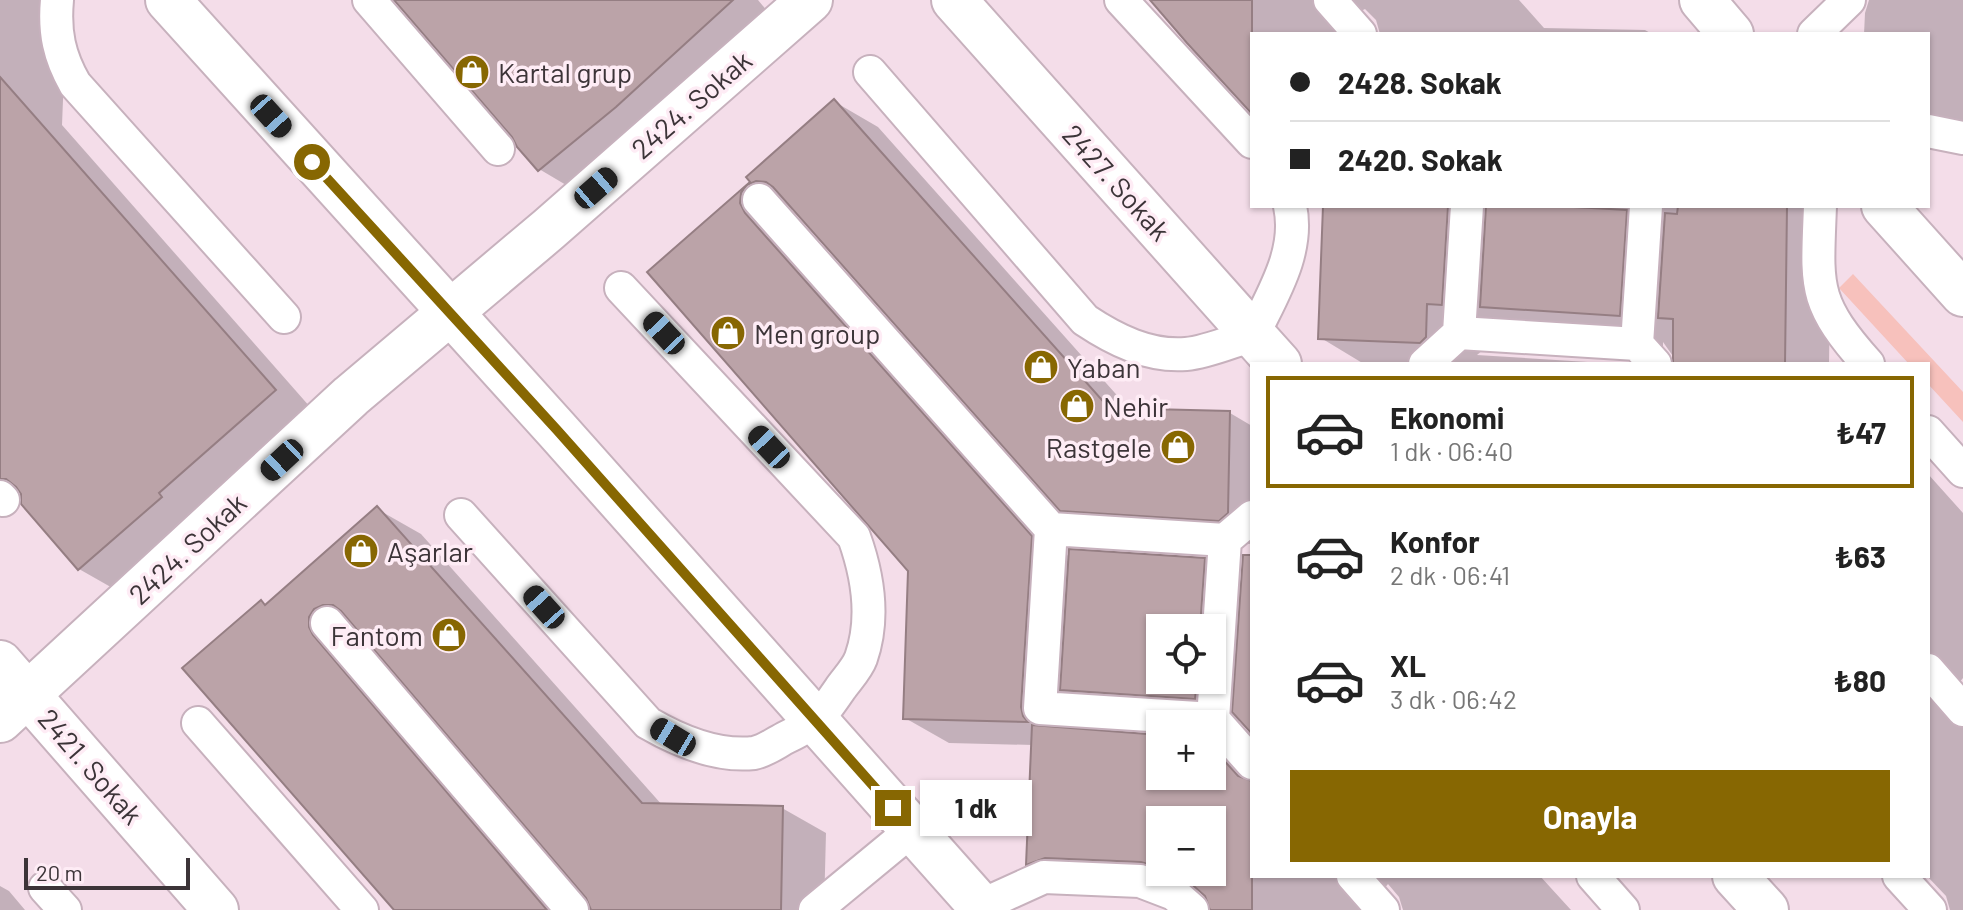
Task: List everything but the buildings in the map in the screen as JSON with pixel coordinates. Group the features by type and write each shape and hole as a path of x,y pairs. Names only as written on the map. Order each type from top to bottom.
{"street":[{"path":"168,0 981,909"},
{"name":"2424. Sokak","path":"9,693 549,229 810,0"},
{"name":"2427. Sokak","path":"954,0 1266,349"},
{"path":"1702,0 1729,32"},
{"path":"1886,208 1963,294"},
{"name":"2421. Sokak","path":"9,693 216,910"},
{"path":"1737,878 1766,910"}],"lane":[{"path":"57,0 55,22 58,48 75,84 284,317"},
{"path":"369,0 498,149"},
{"path":"1121,0 1250,140"},
{"path":"1330,0 1358,32"},
{"path":"1816,32 1849,0"},
{"path":"870,72 1085,320 1129,345 1158,352 1187,354 1266,349 1291,240 1290,208"},
{"path":"1930,131 1963,138"},
{"path":"759,200 1051,529 1225,540 1250,519"},
{"path":"1427,362 1459,333 1467,208"},
{"path":"1459,333 1646,354 1646,208"},
{"path":"1820,208 1817,271 1822,296 1833,323 1866,362"},
{"path":"461,515 648,723 673,737 713,749 756,753 817,723 860,660 868,628 864,566 854,537 621,288"},
{"path":"1930,434 1963,471"},
{"path":"1051,529 1040,708 1146,715"},
{"path":"1214,710 1225,540"},
{"path":"327,623 572,910"},
{"path":"1930,672 1963,710"},
{"path":"198,723 362,910"},
{"path":"1226,734 1250,761"},
{"path":"815,910 912,830"},
{"path":"981,909 1044,877 1140,881 1174,894 1192,910"},
{"path":"1355,878 1383,910"},
{"path":"1595,878 1623,910"},
{"path":"1901,878 1930,910"}],"shaded area":[{"path":"1853,274 1963,392 1963,422 1930,386 1930,362 1907,362 1839,288"}],"place":[{"name":"Kartal grup","path":"472,72"},
{"name":"Men group","path":"728,333"},
{"name":"Yaban","path":"1041,367"},
{"name":"Nehir","path":"1077,406"},
{"name":"Rastgele","path":"1178,447"},
{"name":"Aşarlar","path":"361,551"},
{"name":"Fantom","path":"449,635"}],"route":[{"path":"312,162 557,430 893,808"}]}
